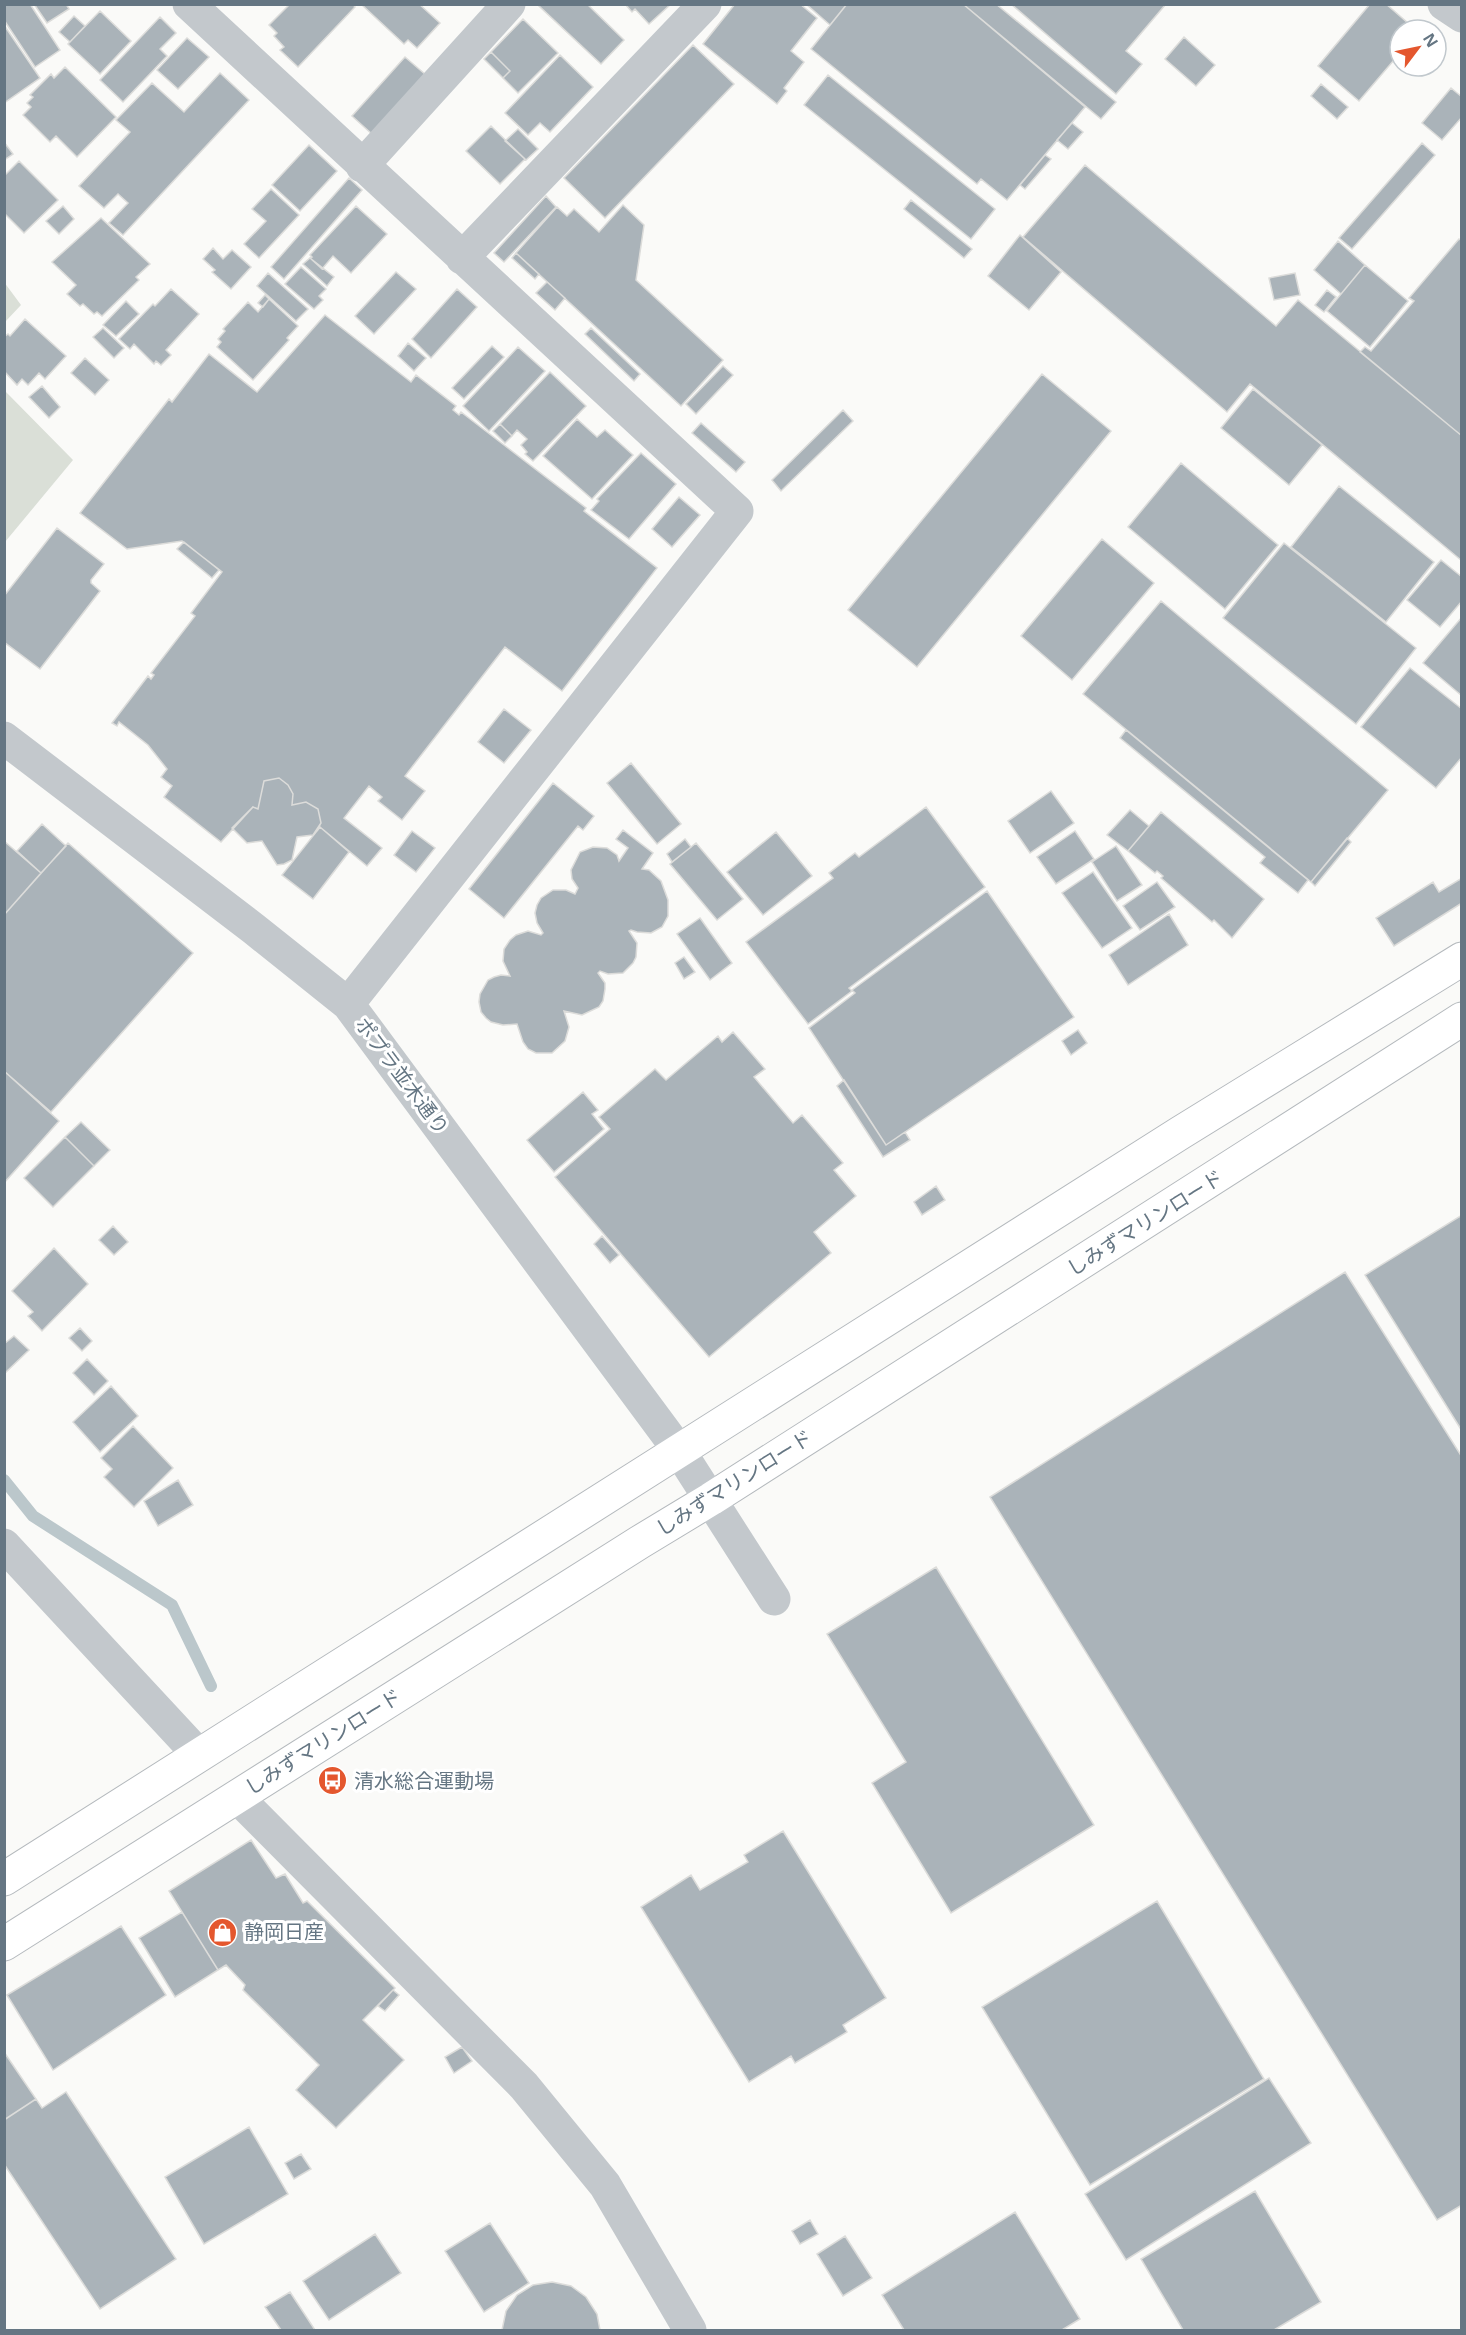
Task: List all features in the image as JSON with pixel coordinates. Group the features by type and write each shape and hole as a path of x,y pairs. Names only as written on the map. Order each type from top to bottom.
{"highway":[{"path":"4,1879 1170,1140 1461,959"},
{"name":"しみずマリンロード","path":"4,1944 711,1499 1461,1020"}],"street":[{"path":"189,4 737,511 348,1004"},
{"path":"362,166 508,4"},
{"path":"462,258 705,4"},
{"path":"1444,4 1461,16"},
{"name":"ポプラ並木通り","path":"4,738 245,922 348,1004 680,1452 774,1599"},
{"path":"4,1545 199,1755"},
{"path":"237,1797 524,2086 605,2185 690,2331"}],"shaded area":[{"path":"4,282 21,305 5,322 4,322"},
{"path":"5,391 73,460 5,542"}],"building":[{"path":"4,4 30,4 60,50 35,67 4,20"},
{"path":"34,4 66,4 69,9 47,23"},
{"path":"290,4 353,4 355,7 298,67 280,50 284,47 274,36 277,33 269,25"},
{"path":"361,4 419,4 440,23 417,48 408,40 404,44"},
{"path":"540,4 587,4 624,40 601,64 539,6"},
{"path":"625,4 671,4 649,24 635,9 632,12"},
{"path":"735,4 800,4 817,18 791,51 804,62 784,88 787,91 777,104 703,44"},
{"path":"806,4 847,4 830,25"},
{"path":"847,4 963,4 1085,107 1007,200 981,179 977,184 811,49"},
{"path":"963,4 996,4 1116,102 1101,119"},
{"path":"1011,4 1166,4 1126,51 1142,64 1116,94"},
{"path":"1370,4 1386,4 1402,18 1388,18 1388,67 1359,101 1318,66"},
{"path":"100,11 131,41 100,74 68,44"},
{"path":"74,16 85,26 70,42 59,32"},
{"path":"160,17 176,33 160,49 167,56 123,102 100,80"},
{"path":"523,19 558,53 518,93 503,78 510,71 491,52"},
{"path":"4,25 40,78 4,103"},
{"path":"1184,37 1215,65 1196,86 1165,59"},
{"path":"187,38 209,57 178,89 157,70"},
{"path":"693,45 734,84 605,218 564,178"},
{"path":"491,52 510,71 503,78 484,59"},
{"path":"560,55 593,87 550,132 540,123 528,135 505,113"},
{"path":"405,57 426,75 373,135 352,116"},
{"path":"65,67 116,117 77,157 56,136 50,142 23,115 31,107 27,103 33,97 30,95 51,74 54,78"},
{"path":"220,73 249,100 123,235 109,223 128,203 118,194 104,208 79,186 130,132 116,120 152,83 184,112"},
{"path":"828,75 995,209 971,239 804,105"},
{"path":"1321,84 1348,107 1337,119 1311,96"},
{"path":"1451,88 1462,97 1462,117 1442,140 1422,123"},
{"path":"1072,123 1083,132 1068,149 1057,140"},
{"path":"491,126 525,159 500,184 466,151"},
{"path":"518,129 538,149 526,160 505,141"},
{"path":"4,142 13,154 4,160"},
{"path":"1422,143 1435,155 1352,249 1339,238"},
{"path":"309,145 337,171 300,211 272,185"},
{"path":"1045,155 1051,159 1025,189 1020,185"},
{"path":"19,161 58,200 24,233 4,213 4,176"},
{"path":"1085,165 1276,326 1298,300 1462,436 1462,561 1250,384 1227,412 1023,237"},
{"path":"349,178 362,190 284,279 271,267"},
{"path":"271,189 299,215 259,258 244,244 266,221 252,209"},
{"path":"546,196 556,207 504,262 494,253"},
{"path":"911,200 972,249 964,258 904,209"},
{"path":"623,205 644,225 636,280 723,360 681,406 516,253 557,207 567,216 574,209 599,232"},
{"path":"63,206 74,219 59,234 46,221"},
{"path":"356,206 387,234 351,273 333,256 322,269 310,258 312,257 310,255"},
{"path":"101,218 150,264 136,277 139,280 102,316 97,312 94,314 83,304 80,306 67,294 76,285 52,262"},
{"path":"1020,235 1061,272 1029,310 988,276"},
{"path":"1459,239 1462,241 1462,436 1360,352 1365,347 1371,351 1414,301 1409,298"},
{"path":"1338,241 1365,265 1341,294 1314,270"},
{"path":"213,248 223,259 232,250 251,267 231,289 212,272 215,270 203,259"},
{"path":"516,253 539,274 535,279 512,258"},
{"path":"310,258 334,277 327,286 303,264"},
{"path":"1365,265 1408,301 1370,347 1327,311"},
{"path":"301,267 326,289 319,296 323,300 314,309 285,284"},
{"path":"396,272 416,289 374,334 355,316"},
{"path":"268,273 308,309 296,321 257,286"},
{"path":"1295,273 1300,295 1274,300 1269,278"},
{"path":"547,282 565,298 555,310 536,293"},
{"path":"171,289 199,314 166,350 171,355 161,365 156,361 154,364 134,344 130,349 119,339"},
{"path":"457,289 477,307 431,358 412,339"},
{"path":"1327,290 1336,297 1324,312 1315,305"},
{"path":"265,295 269,299 263,307 258,303"},
{"path":"269,299 298,326 287,338 289,340 253,380 217,347 221,342 218,339 225,331 223,329 248,302 258,312"},
{"path":"126,301 139,314 116,336 103,325"},
{"path":"325,315 411,382 416,375 456,406 453,410 459,415 461,412 586,508 584,511 657,568 562,691 505,647 405,776 425,791 402,820 378,801 382,797 369,786 344,818 382,848 367,866 320,827 317,831 321,823 318,809 306,802 292,805 293,794 288,785 279,778 264,781 258,809 253,807 221,842 164,797 172,786 161,777 167,769 148,745 119,722 117,726 112,723 148,676 151,679 154,675 151,673 195,616 191,613 222,572 182,541 127,549 80,513 169,399 172,402 209,354 257,392"},
{"path":"25,319 66,356 45,379 39,373 28,385 22,379 17,385 4,371 4,337 8,334 10,336"},
{"path":"103,328 124,348 114,358 93,337"},
{"path":"591,328 640,374 634,381 585,334"},
{"path":"408,343 426,358 414,371 398,356"},
{"path":"492,346 504,357 464,399 452,388"},
{"path":"518,347 545,371 489,431 463,406"},
{"path":"85,358 109,380 95,395 71,373"},
{"path":"723,366 733,375 696,414 686,404"},
{"path":"550,372 586,406 533,461 525,454 527,452 521,445 527,439 517,430 512,436 500,424"},
{"path":"1042,374 1111,431 917,667 848,610"},
{"path":"42,386 60,407 49,418 29,397"},
{"path":"1253,389 1322,445 1289,485 1221,428"},
{"path":"843,410 853,421 781,491 772,480"},
{"path":"577,419 597,437 605,430 633,455 592,499 543,456"},
{"path":"701,423 745,462 736,472 692,433"},
{"path":"500,424 512,436 505,443 493,431"},
{"path":"641,453 676,484 629,539 591,510 599,501 597,499"},
{"path":"1181,463 1278,545 1225,609 1128,527"},
{"path":"1339,486 1434,562 1386,622 1291,547"},
{"path":"679,497 700,515 672,547 652,529"},
{"path":"57,528 104,564 91,580 91,583 100,591 40,669 4,642 4,596"},
{"path":"1102,539 1154,583 1072,680 1021,636"},
{"path":"184,542 219,570 212,578 177,549"},
{"path":"1284,543 1416,648 1356,724 1223,618"},
{"path":"1441,560 1462,577 1462,601 1440,627 1407,600"},
{"path":"1161,601 1388,790 1311,882 1083,694"},
{"path":"1462,617 1462,696 1423,663"},
{"path":"1410,668 1462,709 1462,757 1436,788 1361,727"},
{"path":"504,709 531,730 504,763 478,742"},
{"path":"1126,730 1308,880 1298,893 1260,863 1265,857 1120,738"},
{"path":"631,763 681,824 657,844 607,783"},
{"path":"279,778 288,785 293,794 292,805 306,802 318,809 321,823 313,835 297,837 292,860 277,865 262,841 247,843 232,828 253,807 258,809 264,781"},
{"path":"553,783 594,816 583,830 578,826 504,918 469,889"},
{"path":"1051,791 1074,823 1030,853 1008,821"},
{"path":"926,807 985,887 849,988 852,991 808,1024 746,942 833,878 829,873 855,853 859,857"},
{"path":"1130,810 1149,826 1128,851 1107,835"},
{"path":"1161,812 1264,899 1232,938 1214,920 1212,922 1161,878 1163,876 1157,871 1155,873 1128,851"},
{"path":"42,824 66,846 41,873 17,851"},
{"path":"320,827 349,852 313,899 282,875"},
{"path":"623,830 653,853 642,869 649,870 661,881 668,900 668,916 662,927 651,933 629,931 637,943 633,963 623,973 608,974 600,971 598,973 605,983 605,989 603,1001 599,1007 582,1015 564,1011 569,1027 565,1041 552,1053 536,1053 528,1049 523,1042 517,1024 503,1025 486,1018 481,1012 480,994 488,980 501,975 510,976 503,961 504,949 510,940 528,931 541,935 543,933 537,923 535,913 541,898 553,890 566,890 575,894 578,888 572,879 571,870 580,852 593,847 607,848 617,855 619,861 628,848 616,839"},
{"path":"412,831 435,848 416,872 394,855"},
{"path":"1075,831 1094,859 1056,884 1037,857"},
{"path":"776,832 812,876 763,915 727,872"},
{"path":"1347,838 1351,842 1315,886 1311,882"},
{"path":"685,839 691,847 672,862 667,854"},
{"path":"4,841 41,873 4,915"},
{"path":"68,843 193,953 51,1112 4,1071 4,915"},
{"path":"696,843 743,899 717,920 670,864"},
{"path":"1116,846 1142,885 1117,901 1092,862"},
{"path":"1093,872 1132,928 1102,948 1062,893"},
{"path":"1462,878 1462,903 1394,946 1376,918 1433,882 1439,892"},
{"path":"1157,882 1175,907 1140,930 1123,906"},
{"path":"987,891 1074,1017 886,1145 809,1028 855,993 852,990"},
{"path":"1169,914 1188,945 1128,985 1109,955"},
{"path":"700,918 732,963 710,980 677,934"},
{"path":"684,957 695,972 684,979 675,963"},
{"path":"1078,1030 1087,1043 1071,1055 1062,1041"},
{"path":"733,1032 765,1069 754,1077 793,1123 802,1115 843,1163 834,1170 856,1196 814,1232 831,1253 709,1357 555,1177 610,1129 599,1117 655,1069 666,1080 718,1036 722,1042"},
{"path":"4,1071 59,1121 4,1183"},
{"path":"844,1080 886,1145 905,1132 910,1140 883,1157 837,1086"},
{"path":"583,1092 598,1110 592,1114 604,1129 554,1172 527,1140"},
{"path":"81,1122 110,1150 94,1166 65,1137"},
{"path":"65,1137 94,1166 53,1207 24,1178"},
{"path":"936,1186 945,1200 922,1215 914,1202"},
{"path":"1462,1215 1462,1431 1365,1275"},
{"path":"113,1226 128,1242 114,1255 99,1240"},
{"path":"602,1236 619,1255 610,1263 594,1244"},
{"path":"54,1248 88,1284 42,1331 28,1316 33,1312 12,1291"},
{"path":"1345,1272 1462,1457 1462,2205 1437,2220 990,1497"},
{"path":"80,1328 92,1341 82,1351 69,1338"},
{"path":"14,1336 29,1350 5,1373 4,1344"},
{"path":"87,1359 108,1381 94,1395 73,1373"},
{"path":"111,1386 138,1416 100,1452 73,1422"},
{"path":"133,1426 173,1468 134,1507 104,1477 112,1469 101,1458"},
{"path":"178,1480 193,1505 158,1526 144,1501"},
{"path":"936,1567 1094,1825 951,1913 872,1783 906,1762 827,1634"},
{"path":"783,1831 886,1998 843,2025 847,2032 795,2063 791,2056 749,2082 641,1907 691,1875 700,1890 748,1862 744,1855"},
{"path":"251,1840 276,1878 285,1874 303,1903 307,1901 395,1988 363,2020 404,2060 336,2128 296,2090 319,2065 243,1990 245,1985 226,1965 218,1970 169,1891"},
{"path":"1157,1901 1264,2079 1090,2185 982,2007"},
{"path":"182,1912 218,1970 175,1997 139,1938"},
{"path":"121,1926 166,1995 53,2070 7,1995"},
{"path":"393,1990 399,1995 385,2011 378,2006"},
{"path":"462,2047 472,2061 454,2073 445,2057"},
{"path":"4,2052 36,2099 4,2120"},
{"path":"1269,2078 1311,2143 1126,2260 1085,2194"},
{"path":"66,2092 176,2259 100,2309 4,2164 4,2120 36,2099 42,2108"},
{"path":"249,2127 288,2194 204,2244 165,2177"},
{"path":"301,2154 311,2169 294,2179 285,2163"},
{"path":"1255,2191 1321,2302 1274,2330 1183,2330 1141,2259"},
{"path":"1015,2212 1080,2319 1062,2330 904,2330 882,2295"},
{"path":"810,2220 818,2234 800,2244 792,2231"},
{"path":"490,2223 529,2283 484,2312 445,2251"},
{"path":"375,2234 401,2273 329,2320 303,2281"},
{"path":"845,2236 872,2278 843,2296 817,2254"},
{"path":"552,2282 571,2286 586,2297 597,2314 600,2330 502,2330 506,2311 517,2295 533,2285"},
{"path":"290,2292 315,2330 281,2330 265,2307"}],"waterway":[{"path":"4,1480 33,1516 172,1605 211,1686"}],"place":[{"name":"清水総合運動場","path":"333,1781"},
{"name":"静岡日産","path":"223,1932"}]}
